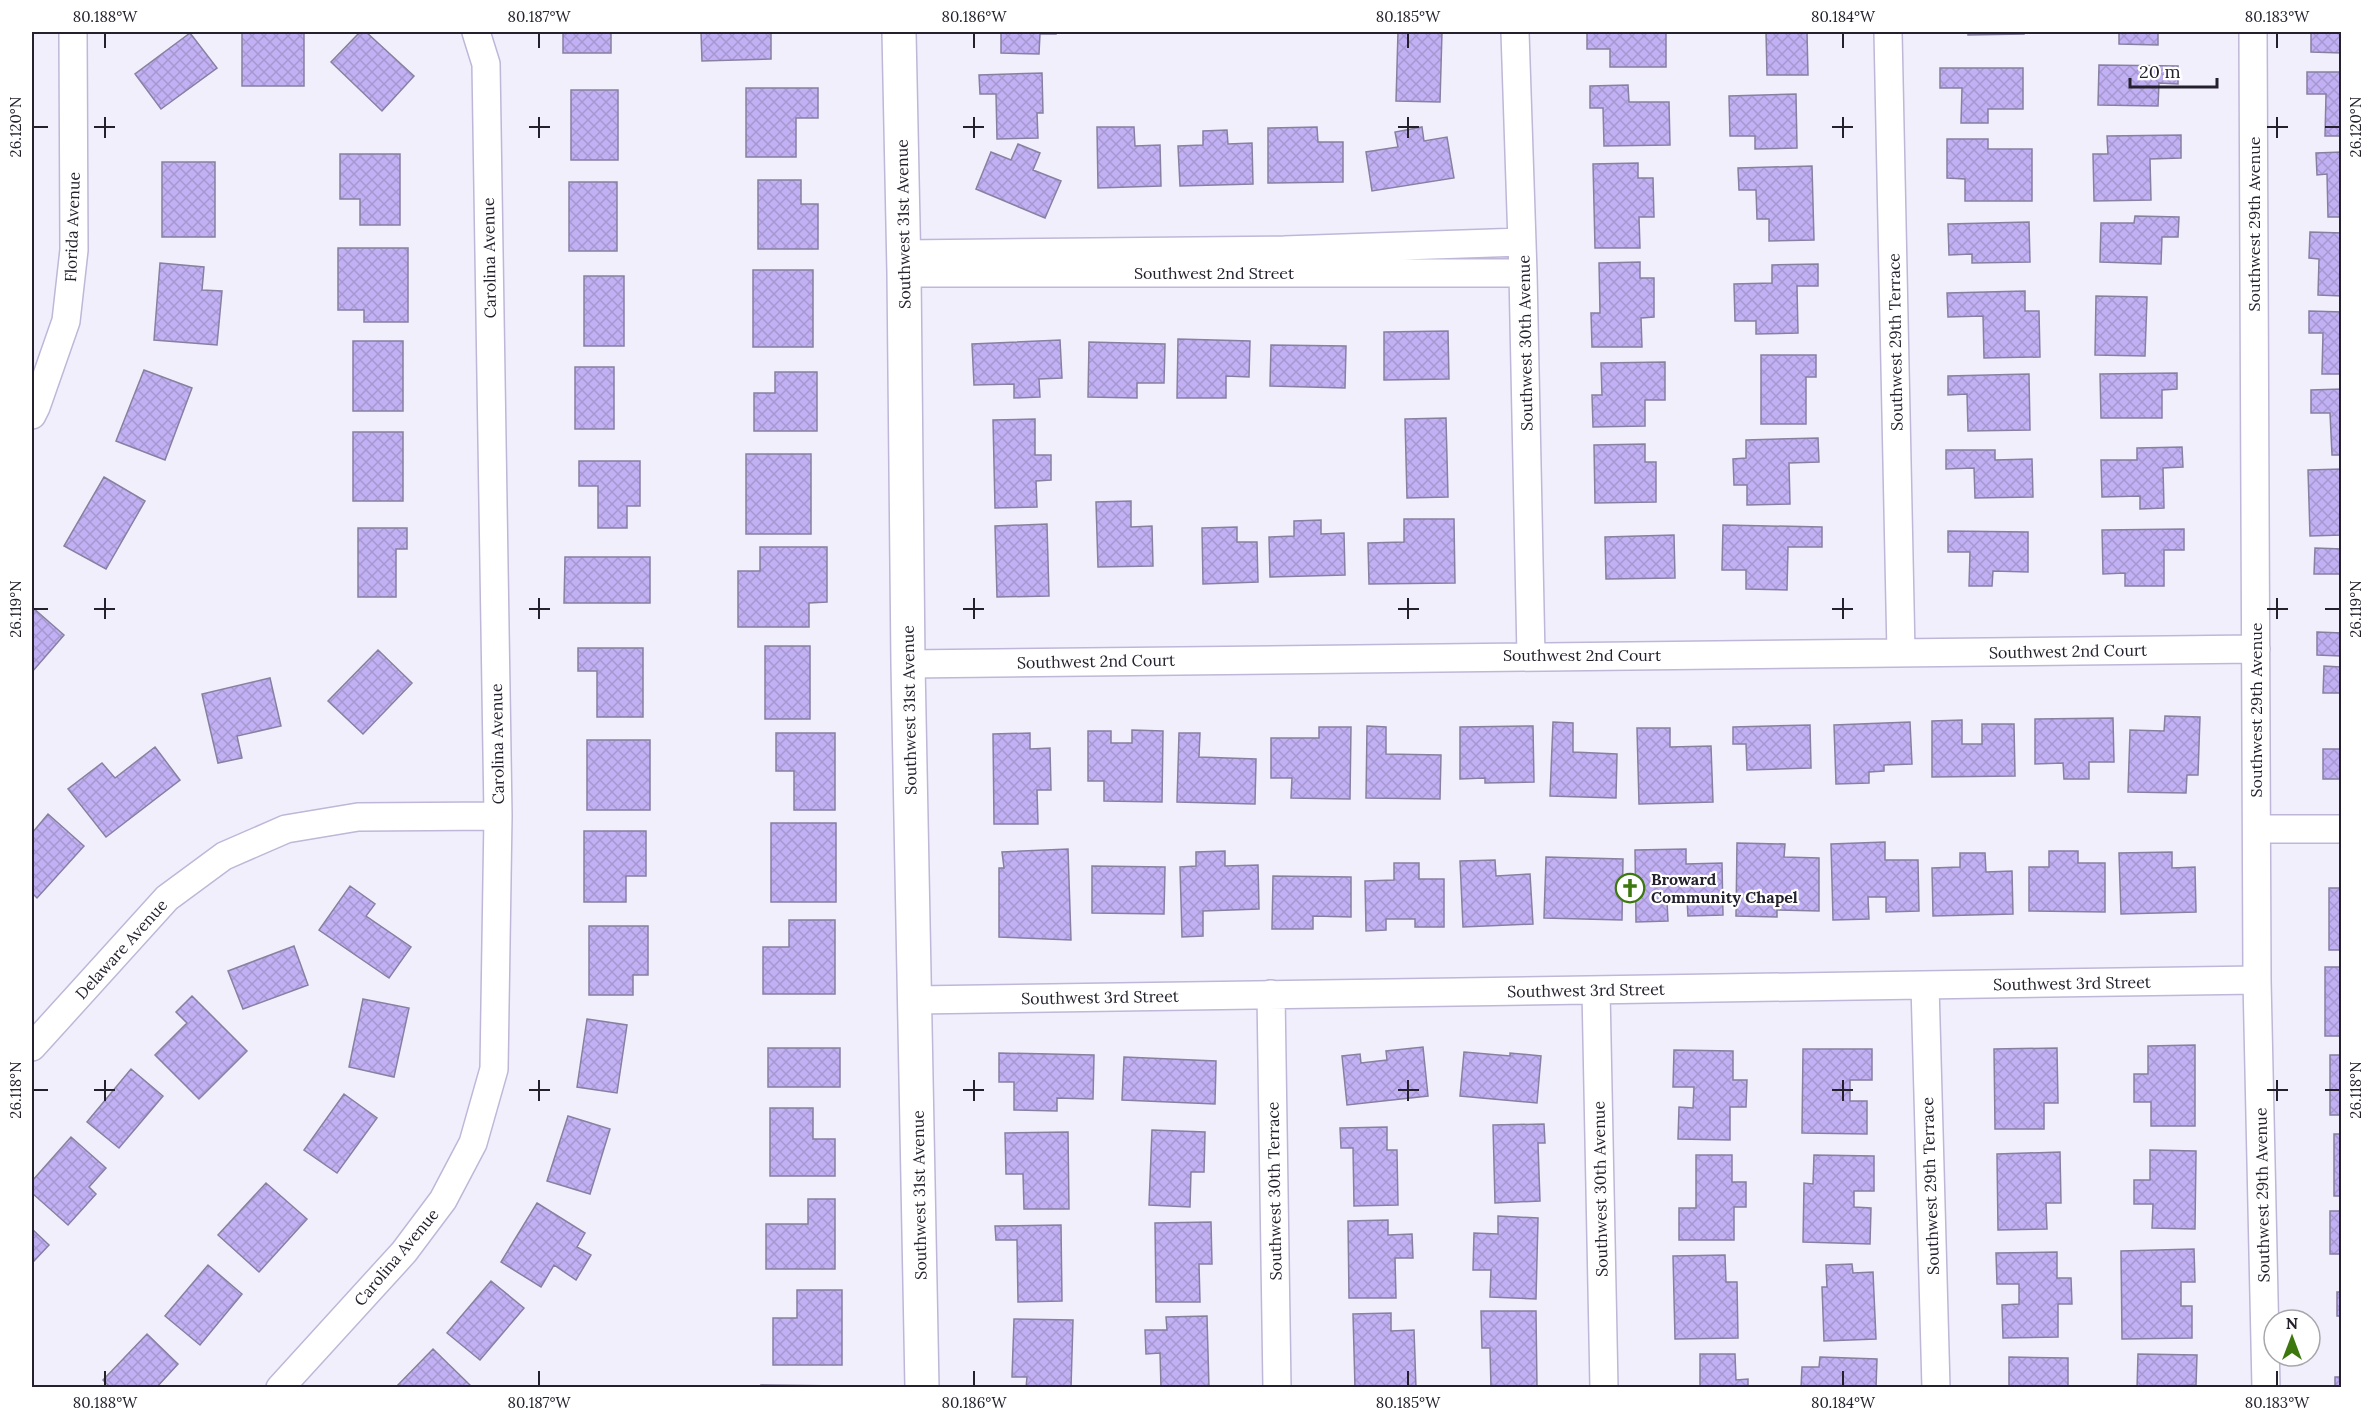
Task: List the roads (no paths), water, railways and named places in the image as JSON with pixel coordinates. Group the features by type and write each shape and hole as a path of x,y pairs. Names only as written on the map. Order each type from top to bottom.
{"main road":[{"name":"Southwest 31st Avenue","path":"899,32 922,1388"}],"street":[{"name":"Florida Avenue","path":"32,415 66,321 74,250 72,32"},
{"name":"Carolina Avenue","path":"280,1388 404,1252 443,1200 473,1143 494,1069 498,816 486,64 476,32"},
{"name":"Southwest 30th Avenue","path":"1515,32 1524,273 1531,656"},
{"name":"Southwest 29th Terrace","path":"1888,32 1901,653"},
{"name":"Southwest 29th Avenue","path":"2253,32 2258,980 2266,1388"},
{"name":"Southwest 2nd Street","path":"904,263 1522,242"},
{"name":"Southwest 2nd Street","path":"904,263 1524,273"},
{"name":"Southwest 2nd Court","path":"908,664 2256,649"},
{"name":"Delaware Avenue","path":"32,1047 167,898 224,856 286,829 358,817 498,816"},
{"path":"2257,829 2342,829"},
{"name":"Southwest 3rd Street","path":"915,1000 2258,980"},
{"name":"Southwest 29th Terrace","path":"1925,985 1936,1388"},
{"name":"Southwest 30th Avenue","path":"1596,990 1604,1388"},
{"name":"Southwest 30th Terrace","path":"1271,994 1277,1388"}],"place":[{"name":"Broward Community Chapel","path":"1630,888"}]}
